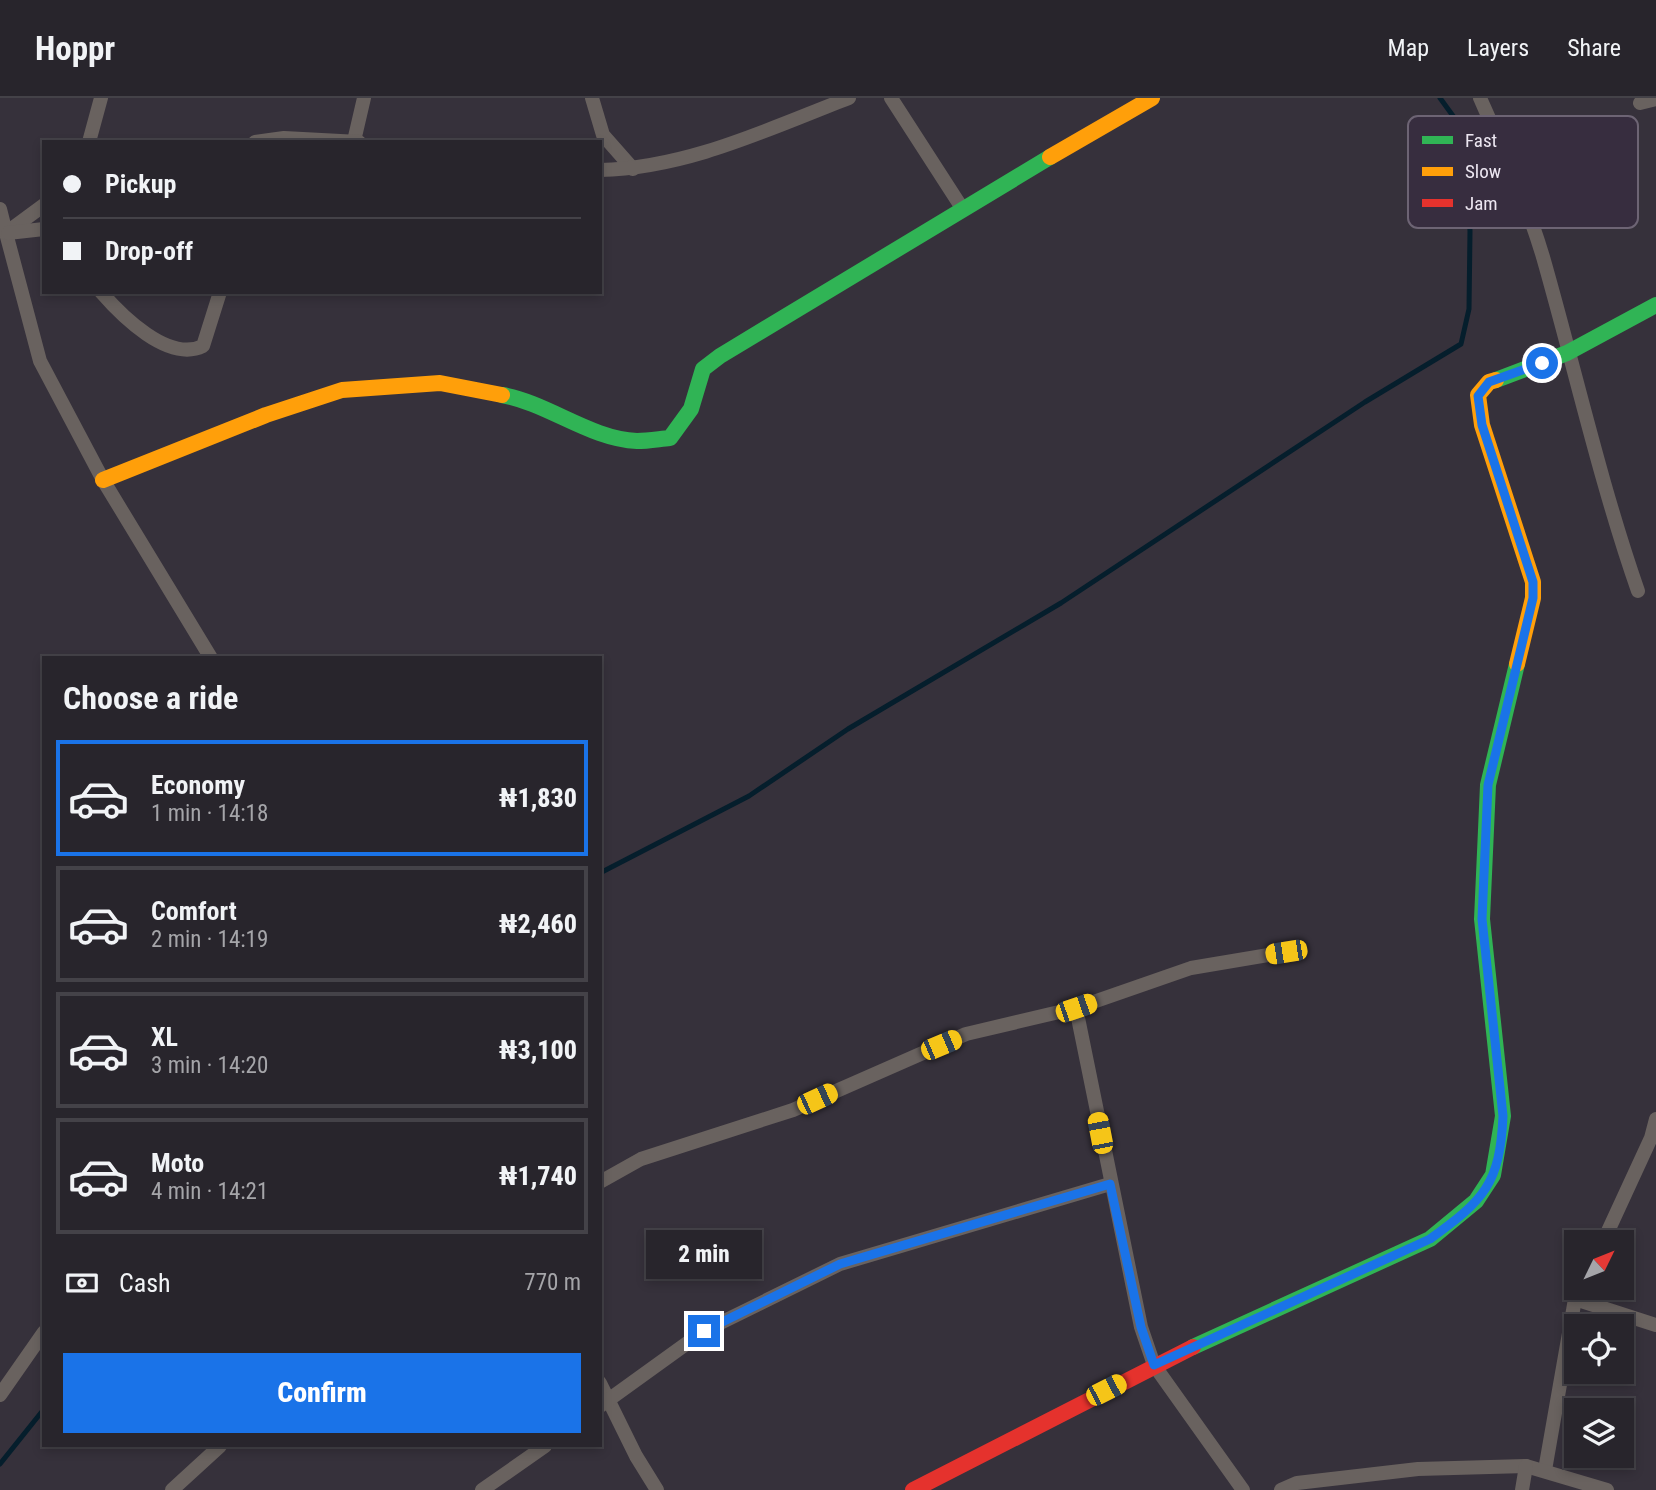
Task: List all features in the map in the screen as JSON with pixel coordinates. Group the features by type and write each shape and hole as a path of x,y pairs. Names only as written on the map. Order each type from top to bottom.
{"street":[{"path":"90,140 101,98"},
{"path":"356,140 364,98"},
{"path":"592,98 603,135 633,169"},
{"path":"602,170 633,169 682,160 849,98"},
{"path":"891,98 962,208"},
{"path":"103,480 266,415 342,390 440,383 519,398 606,434 636,441 670,438 691,409 702,369 962,208 1152,98"},
{"path":"1480,98 1488,116"},
{"path":"1640,103 1656,99"},
{"path":"270,140 332,140"},
{"path":"3,234 42,206"},
{"path":"0,209 3,234 40,361 103,480 210,656"},
{"path":"1532,228 1638,592"},
{"path":"3,234 42,229"},
{"path":"103,294 138,331 169,345 196,349 203,346 219,294"},
{"path":"914,1490 1154,1365 1430,1239 1470,1208 1484,1193 1496,1172 1502,1149 1503,1116 1482,919 1488,785 1533,598 1533,582 1482,425 1478,396 1489,382 1567,353 1656,305"},
{"path":"602,1181 641,1159 793,1110 966,1034 1076,1008 1191,968 1286,952"},
{"path":"1076,1008 1141,1327 1154,1365 1243,1490"},
{"path":"1609,1230 1654,1139 1656,1119"},
{"path":"657,1490 605,1403 704,1331 840,1264 1110,1184"},
{"path":"1545,1469 1576,1300"},
{"path":"1594,1300 1656,1325"},
{"path":"0,1395 42,1335"},
{"path":"172,1490 219,1447"},
{"path":"482,1490 544,1447"},
{"path":"1522,1490 1526,1466"},
{"path":"1280,1490 1297,1483 1418,1469 1526,1466 1545,1469 1606,1490"}],"waterway":[{"path":"1440,98 1453,116"},
{"path":"602,872 749,796 848,729 1061,603 1365,402 1461,344 1469,309 1470,228"},
{"path":"0,1464 42,1412"}],"traffic: fast":[{"path":"502,395 536,405 586,428 620,439 637,441 670,438 691,409 703,369 720,356 1050,157"},
{"path":"1496,380 1567,353 1656,305"},
{"path":"1193,1347 1430,1239 1476,1201 1493,1175 1503,1116 1482,919 1488,785 1517,664"}],"traffic: slow":[{"path":"1050,157 1152,98"},
{"path":"1496,380 1489,382 1478,395 1482,425 1533,582 1533,598 1517,664"},
{"path":"103,480 266,415 342,390 440,383 502,395"}],"traffic: jam":[{"path":"913,1490 1193,1347"}],"route":[{"path":"704,1331 840,1264 970,1223 1110,1184 1141,1327 1154,1365 1430,1239 1463,1215 1484,1193 1496,1172 1502,1149 1503,1116 1489,1006 1482,919 1488,785 1533,598 1533,582 1482,425 1478,396 1489,382 1542,363"}]}
